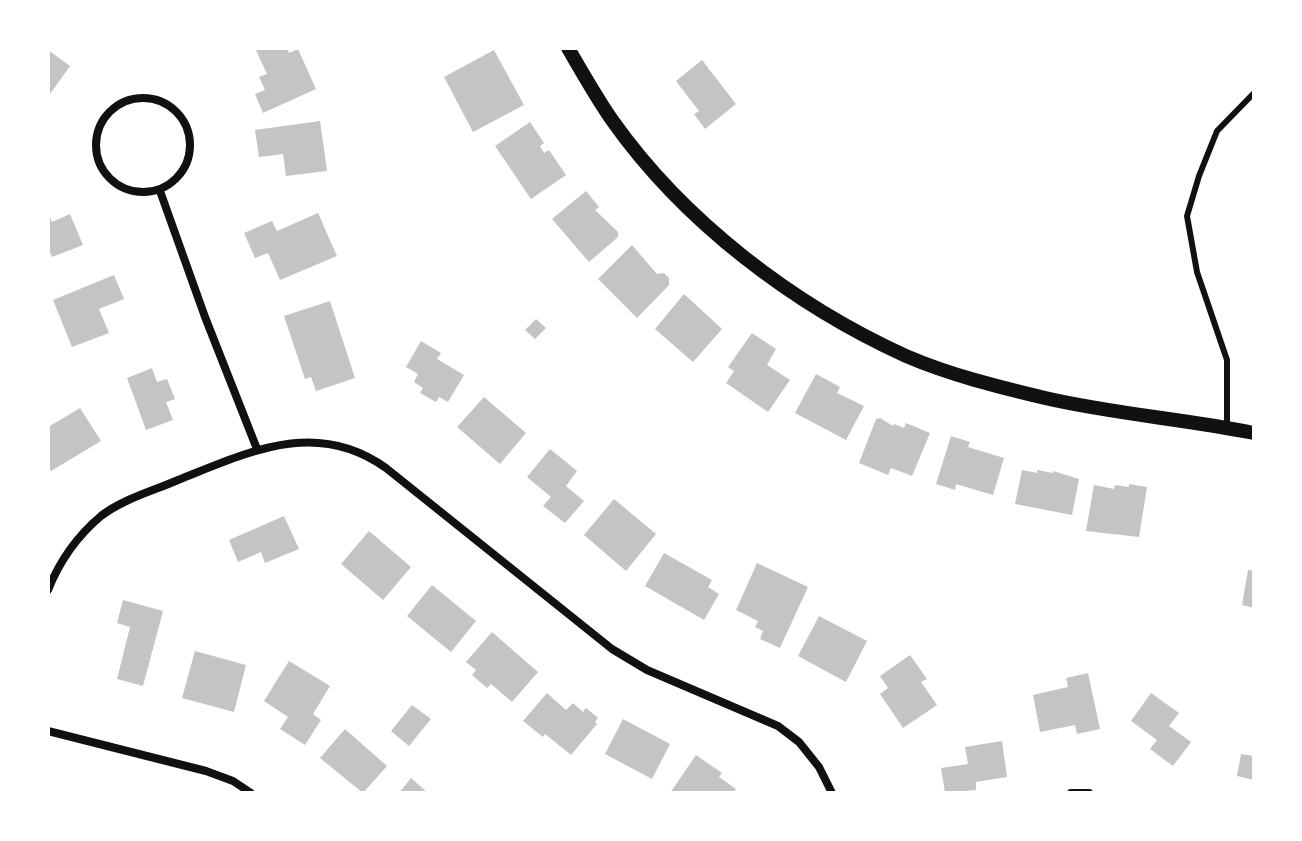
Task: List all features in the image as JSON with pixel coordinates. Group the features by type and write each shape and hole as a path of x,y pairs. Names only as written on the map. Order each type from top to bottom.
{"street":[{"path":"568,48 613,120 663,181 732,248 810,305 909,357 972,379 1048,398 1254,433"},
{"path":"143,98 161,101 177,112 187,127 190,145 187,164 176,179 160,191 143,193 125,189 109,178 99,163 96,145 99,127 109,112 125,102 143,98"},
{"path":"160,191 257,449"},
{"path":"48,590 59,562 78,537 115,506 257,449 304,443 328,444 365,453 612,649 647,670 778,726 799,742 819,767 832,793"},
{"path":"48,731 206,771 233,781 251,793"},
{"path":"1071,793 1089,793"}],"lane":[{"path":"1227,427 1227,360 1197,272 1187,216 1217,131 1254,93"}],"building":[{"path":"255,48 287,48 289,53 298,49 316,89 263,113 255,94 265,90 259,77 267,74"},
{"path":"48,50 70,66 48,97"},
{"path":"494,50 524,105 473,132 444,77"},
{"path":"702,60 736,104 705,129 694,114 699,111 676,81"},
{"path":"320,121 327,171 286,176 283,154 259,157 255,130"},
{"path":"530,122 544,143 540,146 544,153 549,150 566,175 531,199 495,146"},
{"path":"586,191 599,207 595,210 618,232 618,237 589,262 552,219"},
{"path":"48,212 52,222 70,214 83,245 52,257 48,247"},
{"path":"318,213 337,256 280,280 268,253 255,258 244,233 272,221 277,231"},
{"path":"632,245 657,274 664,273 669,278 669,285 637,318 598,279"},
{"path":"114,275 124,299 99,309 109,333 72,347 53,300"},
{"path":"684,294 722,329 693,362 655,329"},
{"path":"330,301 355,378 316,391 311,377 305,379 284,316"},
{"path":"536,319 546,328 535,339 525,330"},
{"path":"752,333 776,349 767,365 790,380 768,412 726,383 734,371 728,367"},
{"path":"421,341 441,353 437,359 464,375 448,402 439,397 436,402 420,393 423,388 414,382 418,374 406,367"},
{"path":"152,368 157,382 167,379 175,399 166,402 173,420 146,430 127,378"},
{"path":"816,374 840,387 837,393 864,406 846,440 795,413"},
{"path":"484,397 526,433 500,464 457,427"},
{"path":"80,408 101,441 51,471 48,466 48,427"},
{"path":"880,418 893,426 904,428 906,423 930,433 912,476 891,468 888,475 859,463 876,419"},
{"path":"951,436 970,442 968,447 1004,458 993,495 956,484 955,490 936,484"},
{"path":"550,449 577,471 566,486 584,501 565,523 543,506 551,497 527,477"},
{"path":"1022,470 1037,473 1037,470 1053,471 1079,479 1072,515 1015,504"},
{"path":"1129,484 1147,487 1139,537 1086,531 1094,485 1114,489 1115,485 1129,487"},
{"path":"614,499 656,534 626,571 584,535"},
{"path":"284,516 299,549 265,563 261,552 238,562 229,540"},
{"path":"369,531 411,567 383,600 341,564"},
{"path":"664,553 712,580 708,587 719,594 704,620 645,586"},
{"path":"757,563 808,587 780,648 760,639 763,631 755,627 758,621 736,610"},
{"path":"1248,570 1254,571 1254,608 1242,605"},
{"path":"432,585 476,621 451,652 407,616"},
{"path":"123,600 163,611 143,686 117,679 130,627 117,623"},
{"path":"819,616 867,641 846,682 798,656"},
{"path":"492,632 538,672 512,702 491,684 487,688 472,675 476,670 466,662"},
{"path":"195,651 246,665 234,712 182,698"},
{"path":"910,655 927,679 921,682 937,705 903,728 880,694 888,688 880,676"},
{"path":"289,661 330,686 313,714 321,720 305,745 280,729 288,717 264,701"},
{"path":"1088,673 1100,729 1077,734 1075,725 1040,732 1033,695 1068,687 1066,678"},
{"path":"547,693 566,710 573,703 583,712 586,708 598,718 597,724 571,755 523,721"},
{"path":"1151,693 1179,713 1169,726 1191,742 1173,766 1150,749 1157,740 1131,721"},
{"path":"412,705 431,719 409,746 391,731"},
{"path":"623,719 670,744 652,779 605,754"},
{"path":"345,729 387,766 363,793 320,758"},
{"path":"1002,741 1007,777 976,782 976,790 945,793 941,768 968,764 965,747"},
{"path":"1241,754 1254,756 1254,780 1237,776"},
{"path":"696,755 722,773 719,777 736,789 733,793 670,793"},
{"path":"411,778 428,793 399,793"}]}
